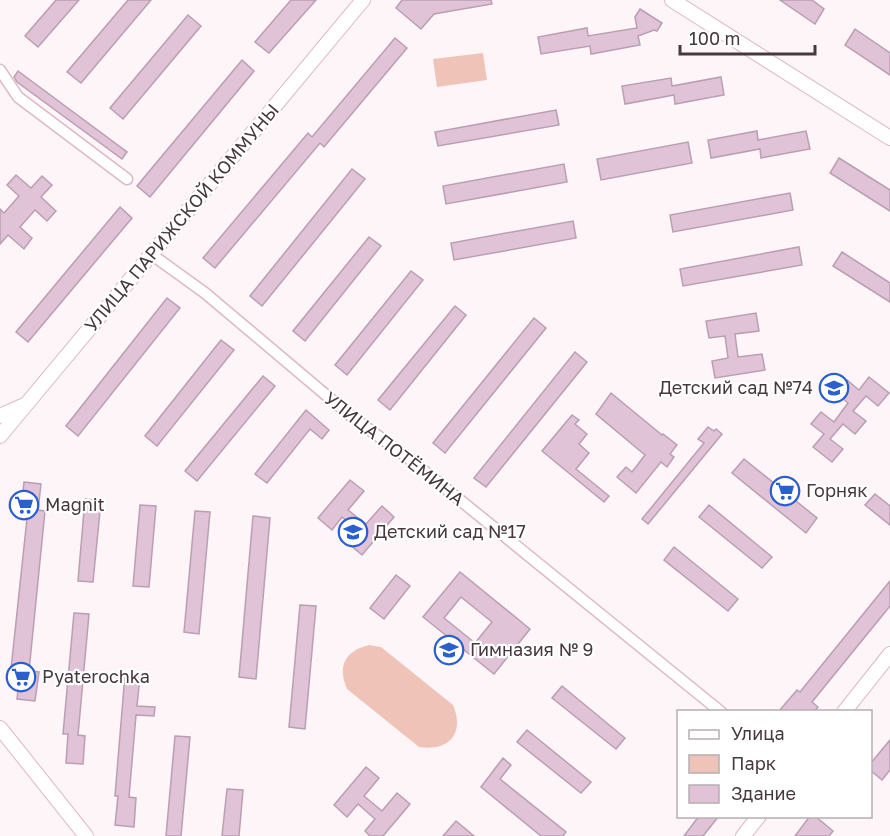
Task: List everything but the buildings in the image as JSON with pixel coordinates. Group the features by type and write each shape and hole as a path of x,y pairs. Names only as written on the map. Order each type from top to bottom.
{"main road":[{"name":"УЛИЦА ПАРИЖСКОЙ КОММУНЫ","path":"0,436 363,0"},
{"path":"672,0 890,138"},
{"path":"0,416 27,404"},
{"path":"845,710 890,654"},
{"path":"0,728 86,836"},
{"path":"743,836 757,818"}],"street":[{"path":"0,70 18,97 127,179"},
{"name":"УЛИЦА ПОТЁМИНА","path":"151,254 212,299 352,417 407,458 721,710"}],"green space":[{"path":"483,53 487,80 437,87 433,59"},
{"path":"369,645 381,647 453,705 457,724 452,738 439,746 419,747 347,689 343,673 345,661 354,651"}],"place":[{"name":"Детский сад №74","path":"834,388"},
{"name":"Горняк","path":"785,491"},
{"name":"Magnit","path":"24,505"},
{"name":"Детский сад №17","path":"353,532"},
{"name":"Гимназия № 9","path":"449,650"},
{"name":"Pyaterochka","path":"21,677"}]}
